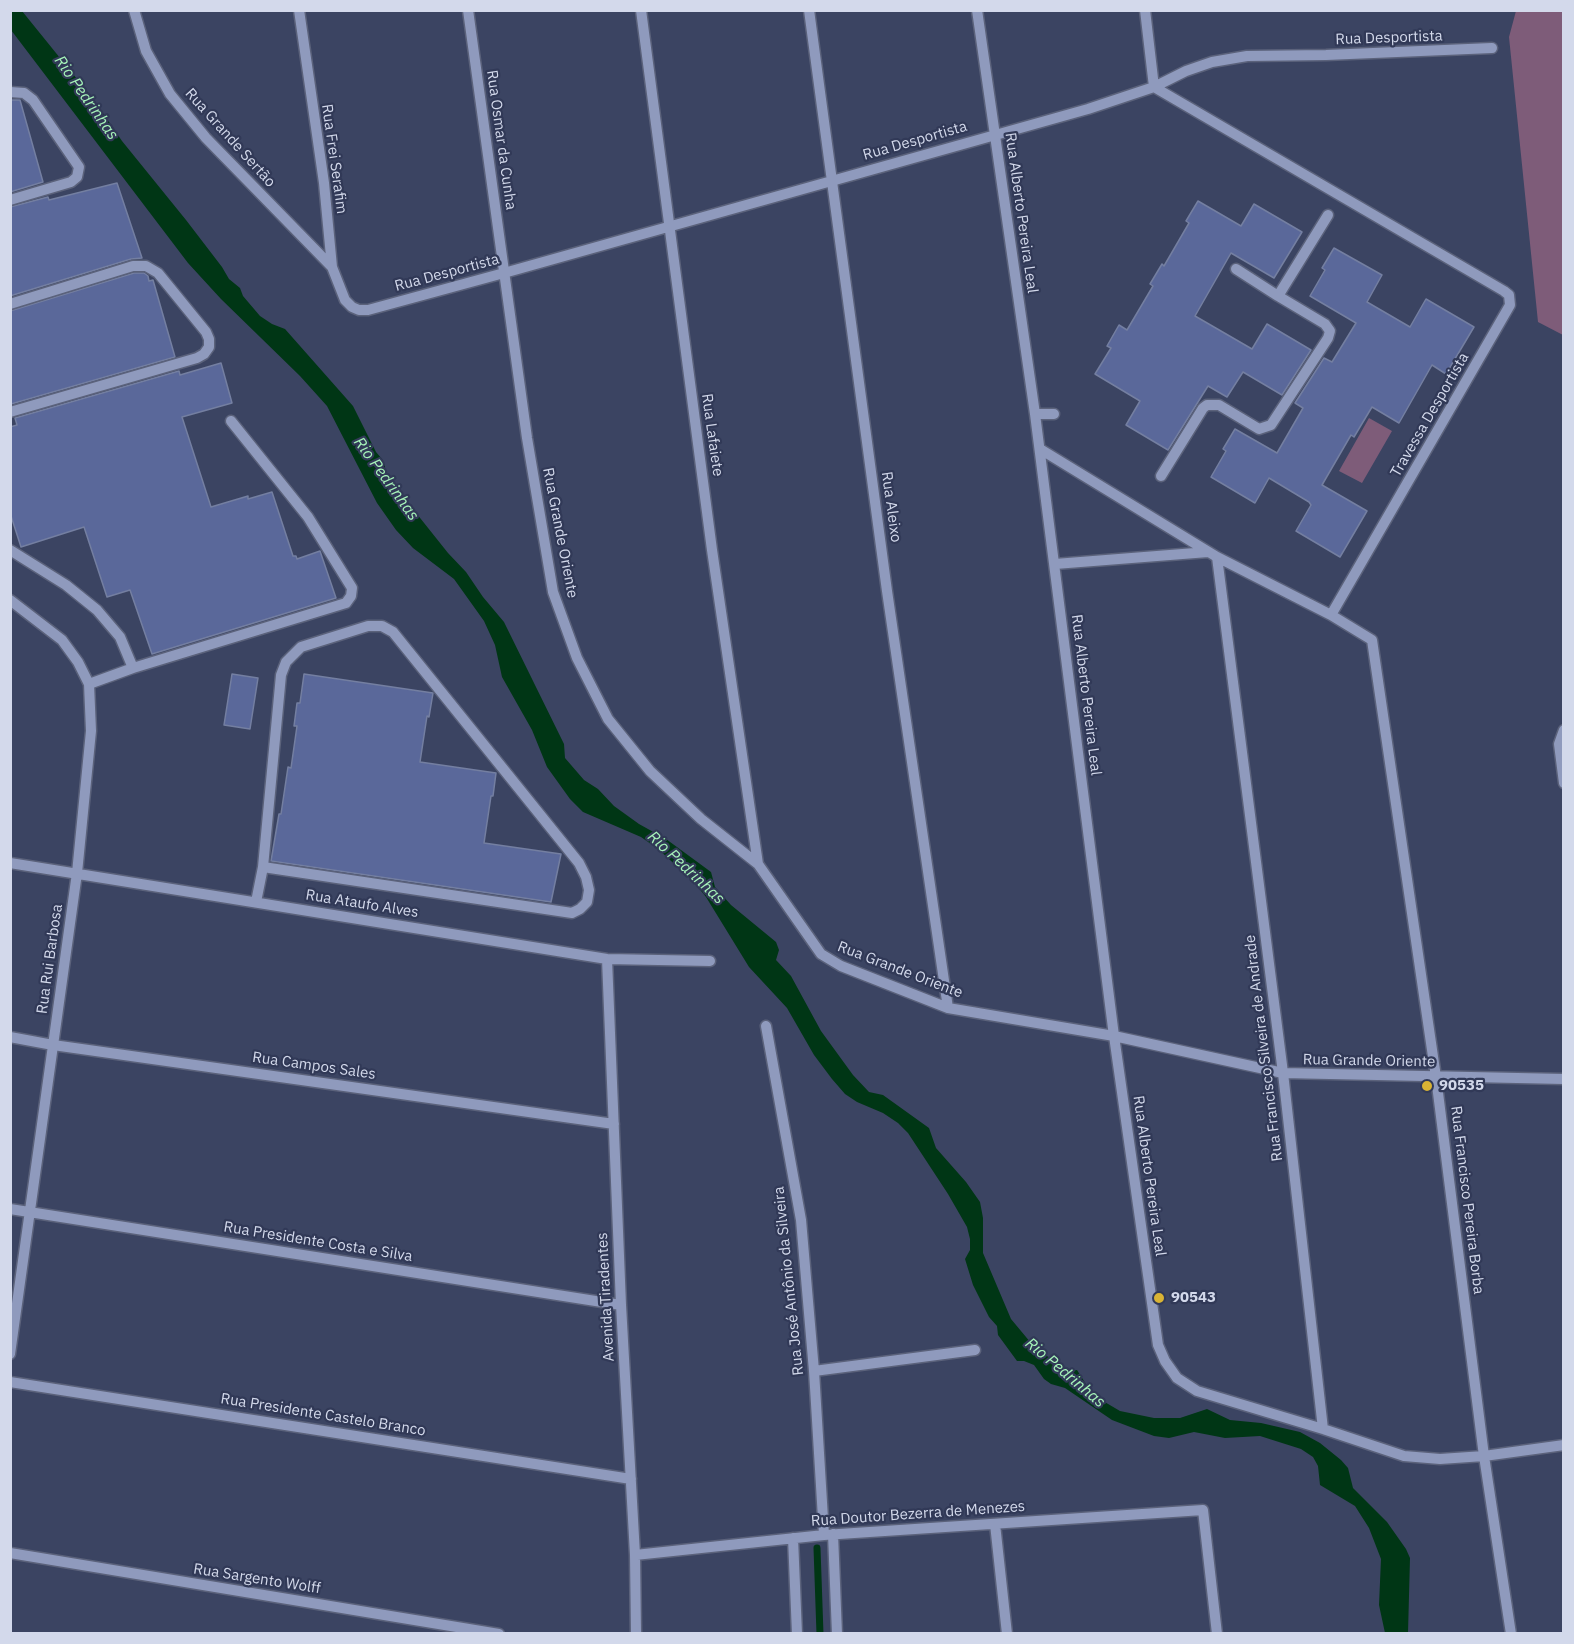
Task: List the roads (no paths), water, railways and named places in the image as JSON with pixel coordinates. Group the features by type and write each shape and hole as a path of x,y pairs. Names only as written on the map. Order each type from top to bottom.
{"street":[{"name":"Rua Grande Sertão","path":"134,10 146,51 170,94 206,138 332,267"},
{"name":"Rua Frei Serafim","path":"299,10 324,183 332,267 345,300 352,307"},
{"name":"Rua Osmar da Cunha","path":"468,10 504,273"},
{"name":"Rua Lafaiete","path":"640,10 712,550 758,864"},
{"name":"Rua Aleixo","path":"809,10 887,591 948,1008"},
{"name":"Rua Alberto Pereira Leal","path":"977,10 1040,449 1114,1036 1158,1345 1165,1361 1177,1378 1197,1391 1323,1429"},
{"path":"1145,10 1154,87"},
{"name":"Rua Desportista","path":"352,307 368,310 832,181 1088,108 1154,87 1186,71 1212,62 1247,56 1492,48"},
{"name":"Travessa Desportista","path":"1154,87 1504,291 1511,300 1509,309 1331,615"},
{"path":"10,92 24,93 33,100 79,167 77,177 71,182 10,200"},
{"path":"1278,296 1328,215"},
{"path":"10,304 133,266 146,266 158,273 206,332 209,339 204,354 198,358 10,412"},
{"path":"1161,476 1207,405 1219,405 1259,429 1268,427 1275,421 1330,334 1325,324 1236,269"},
{"name":"Rua Grande Oriente","path":"504,273 527,438 553,592 577,658 608,719 650,771 701,819 758,864 821,954 841,966 948,1008 1114,1036 1283,1073 1563,1078"},
{"path":"1035,414 1054,414"},
{"path":"89,684 133,668 346,603 351,596 352,588 308,517 231,421"},
{"path":"1040,449 1213,555 1331,615"},
{"path":"10,550 66,585 97,610 120,637 133,668"},
{"path":"1055,564 1213,555"},
{"name":"Rua Francisco Silveira de Andrade","path":"1213,555 1283,1073 1323,1429"},
{"name":"Rua Rui Barbosa","path":"10,600 62,640 78,662 89,684 91,731 78,873 10,1354"},
{"name":"Rua Francisco Pereira Borba","path":"1331,615 1372,640 1436,1077 1484,1456 1511,1634"},
{"path":"256,902 263,867 281,675 286,662 301,647 368,626 382,626 393,632 579,863 589,890 587,902 572,913 263,867"},
{"path":"1563,730 1559,744 1563,783"},
{"name":"Rua Ataufo Alves","path":"10,863 607,959 710,961"},
{"name":"Avenida Tiradentes","path":"607,959 621,1305 635,1555 636,1634"},
{"name":"Rua José Antônio da Silveira","path":"766,1026 801,1220 837,1634"},
{"name":"Rua Campos Sales","path":"10,1037 614,1124"},
{"name":"Rua Presidente Costa e Silva","path":"10,1209 621,1305"},
{"path":"814,1371 975,1350"},
{"name":"Rua Presidente Castelo Branco","path":"10,1382 631,1479"},
{"path":"1323,1429 1404,1456 1440,1460 1563,1446"},
{"name":"Rua Doutor Bezerra de Menezes","path":"635,1555 829,1534 1203,1510 1217,1634"},
{"path":"995,1524 1007,1634"},
{"path":"793,1538 797,1634"},
{"name":"Rua Sargento Wolff","path":"10,1553 499,1634"}],"water":[{"name":"Rio Pedrinhas","path":"11,10 22,11 94,100 122,141 260,316 285,329 353,406 376,452 382,459 389,479 504,622 564,744 565,758 584,780 598,789 614,806 639,824 666,839 711,872 715,887 731,905 776,942 779,950 776,960 791,976 821,1031 853,1075 869,1092 883,1095 929,1128 936,1148 980,1202 983,1218 983,1253 1011,1319 1036,1349 1064,1367 1067,1372 1077,1370 1089,1389 1120,1411 1154,1418 1180,1418 1207,1409 1230,1420 1261,1423 1300,1432 1320,1443 1348,1468 1353,1488 1387,1522 1406,1549 1410,1558 1408,1633 1385,1633 1379,1605 1381,1559 1369,1528 1355,1506 1320,1485 1318,1466 1313,1457 1301,1449 1260,1436 1225,1438 1194,1432 1169,1438 1154,1436 1112,1420 1065,1388 1051,1384 1044,1379 1034,1365 1017,1361 998,1335 997,1326 989,1317 973,1285 965,1259 970,1250 967,1227 908,1133 883,1113 845,1094 832,1079 814,1055 787,1008 749,967 706,897 693,881 658,849 641,837 583,812 570,799 547,767 532,730 502,677 495,645 484,621 454,579 413,548 396,530 377,503 327,406 188,263 11,30"}],"waterway":[{"path":"817,1548 820,1634"}],"place":[{"name":"90535","path":"1427,1086"},
{"name":"90543","path":"1159,1298"}]}
